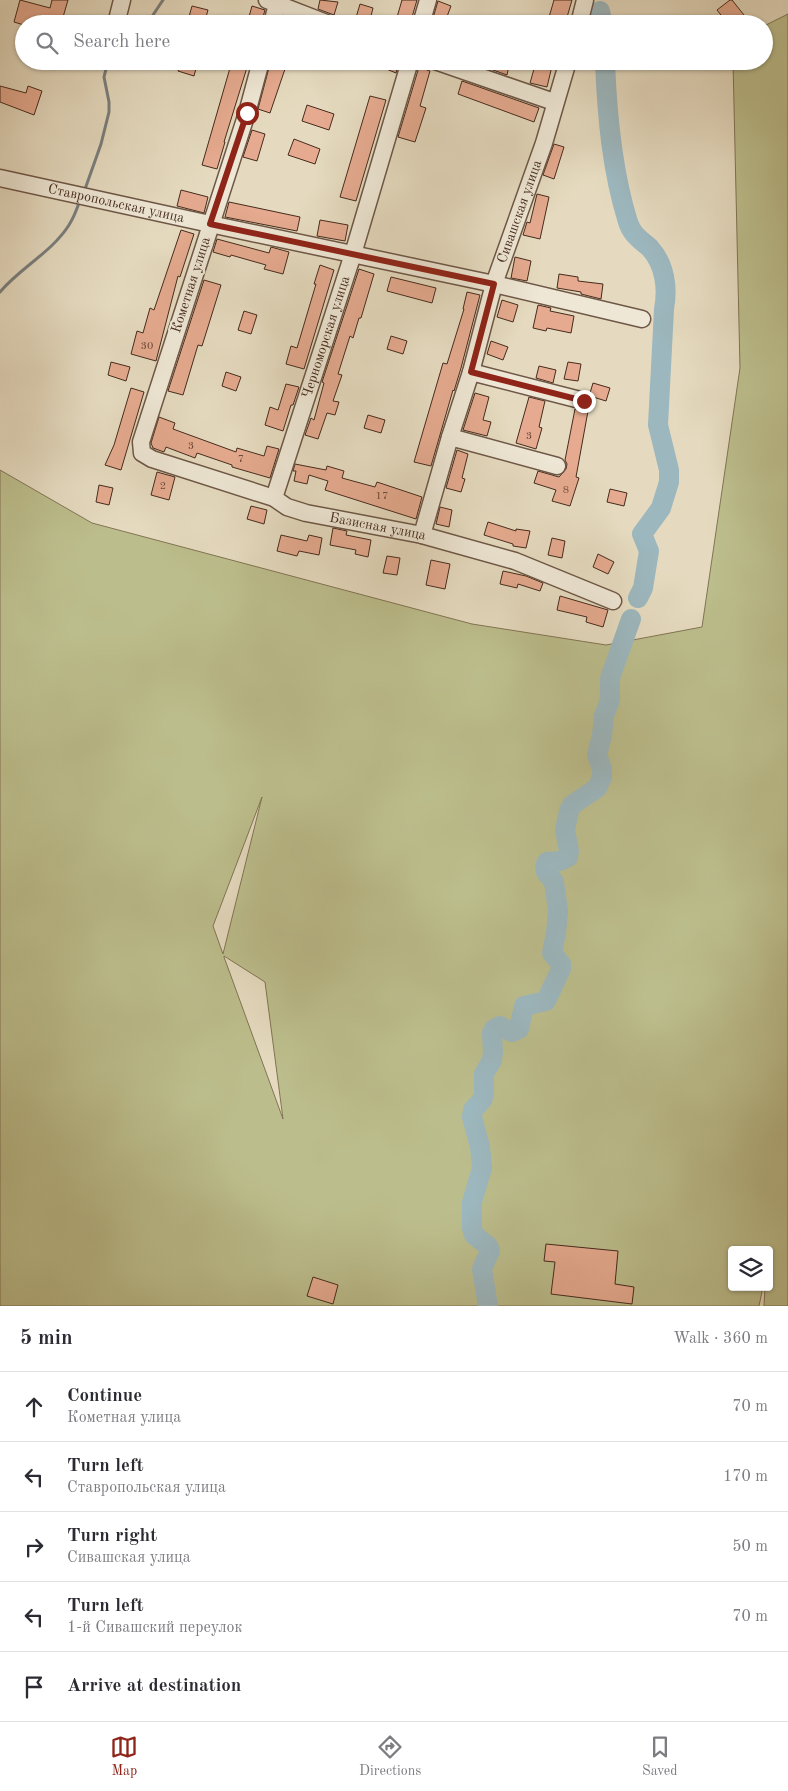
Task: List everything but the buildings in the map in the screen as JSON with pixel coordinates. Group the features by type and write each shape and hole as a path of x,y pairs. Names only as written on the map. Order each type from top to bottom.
{"street":[{"path":"118,15 122,0"},
{"path":"424,15 428,0"},
{"path":"581,15 585,0"},
{"path":"272,15 272,2 300,6 314,15"},
{"name":"Кометная улица","path":"142,452 141,442 247,113 259,70"},
{"name":"Черноморская улица","path":"274,498 353,254 407,70"},
{"path":"461,70 554,102"},
{"name":"Сивашская улица","path":"422,535 471,372 494,284 544,143 554,102 565,70"},
{"name":"Ставропольская улица","path":"0,178 494,284 642,319"},
{"path":"471,372 584,401"},
{"path":"450,437 557,466"},
{"name":"Базисная улица","path":"142,452 152,459 274,498 288,507 306,513 422,535 515,562 613,601"}],"green space":[{"path":"788,14 788,1306 764,1306 765,1291 773,1291 773,1246 728,1246 728,1291 762,1291 759,1306 0,1306 0,470 92,523 472,624 606,645 702,627 740,368 733,70 773,70 773,22","holes":["262,797 223,954 213,926","224,956 265,982 283,1119 224,957"]}],"waterway":[{"path":"153,15 163,0"},
{"path":"600,11 601,15"},
{"path":"84,192 101,144 109,112 104,77 106,70"},
{"path":"605,70 611,143 622,203 632,230 650,248 659,262 664,277 666,293 658,425 669,470 669,482 661,508 642,534 649,551 643,588 638,598"},
{"path":"0,292 62,235 77,210 80,200"},
{"path":"488,1306 482,1269 490,1251 488,1246 474,1235 472,1228 472,1202 482,1168 480,1147 472,1117 473,1110 484,1095 484,1074 492,1060 492,1033 494,1029 500,1026 512,1032 519,1029 524,1006 546,1001 561,969 561,964 552,953 558,911 554,882 546,872 545,866 547,862 560,861 568,857 569,851 565,830 569,811 572,805 597,788 602,777 602,769 597,755 604,716 610,700 610,678 631,619"}],"route":[{"path":"247,113 210,224 494,284 471,372 584,401"}]}
